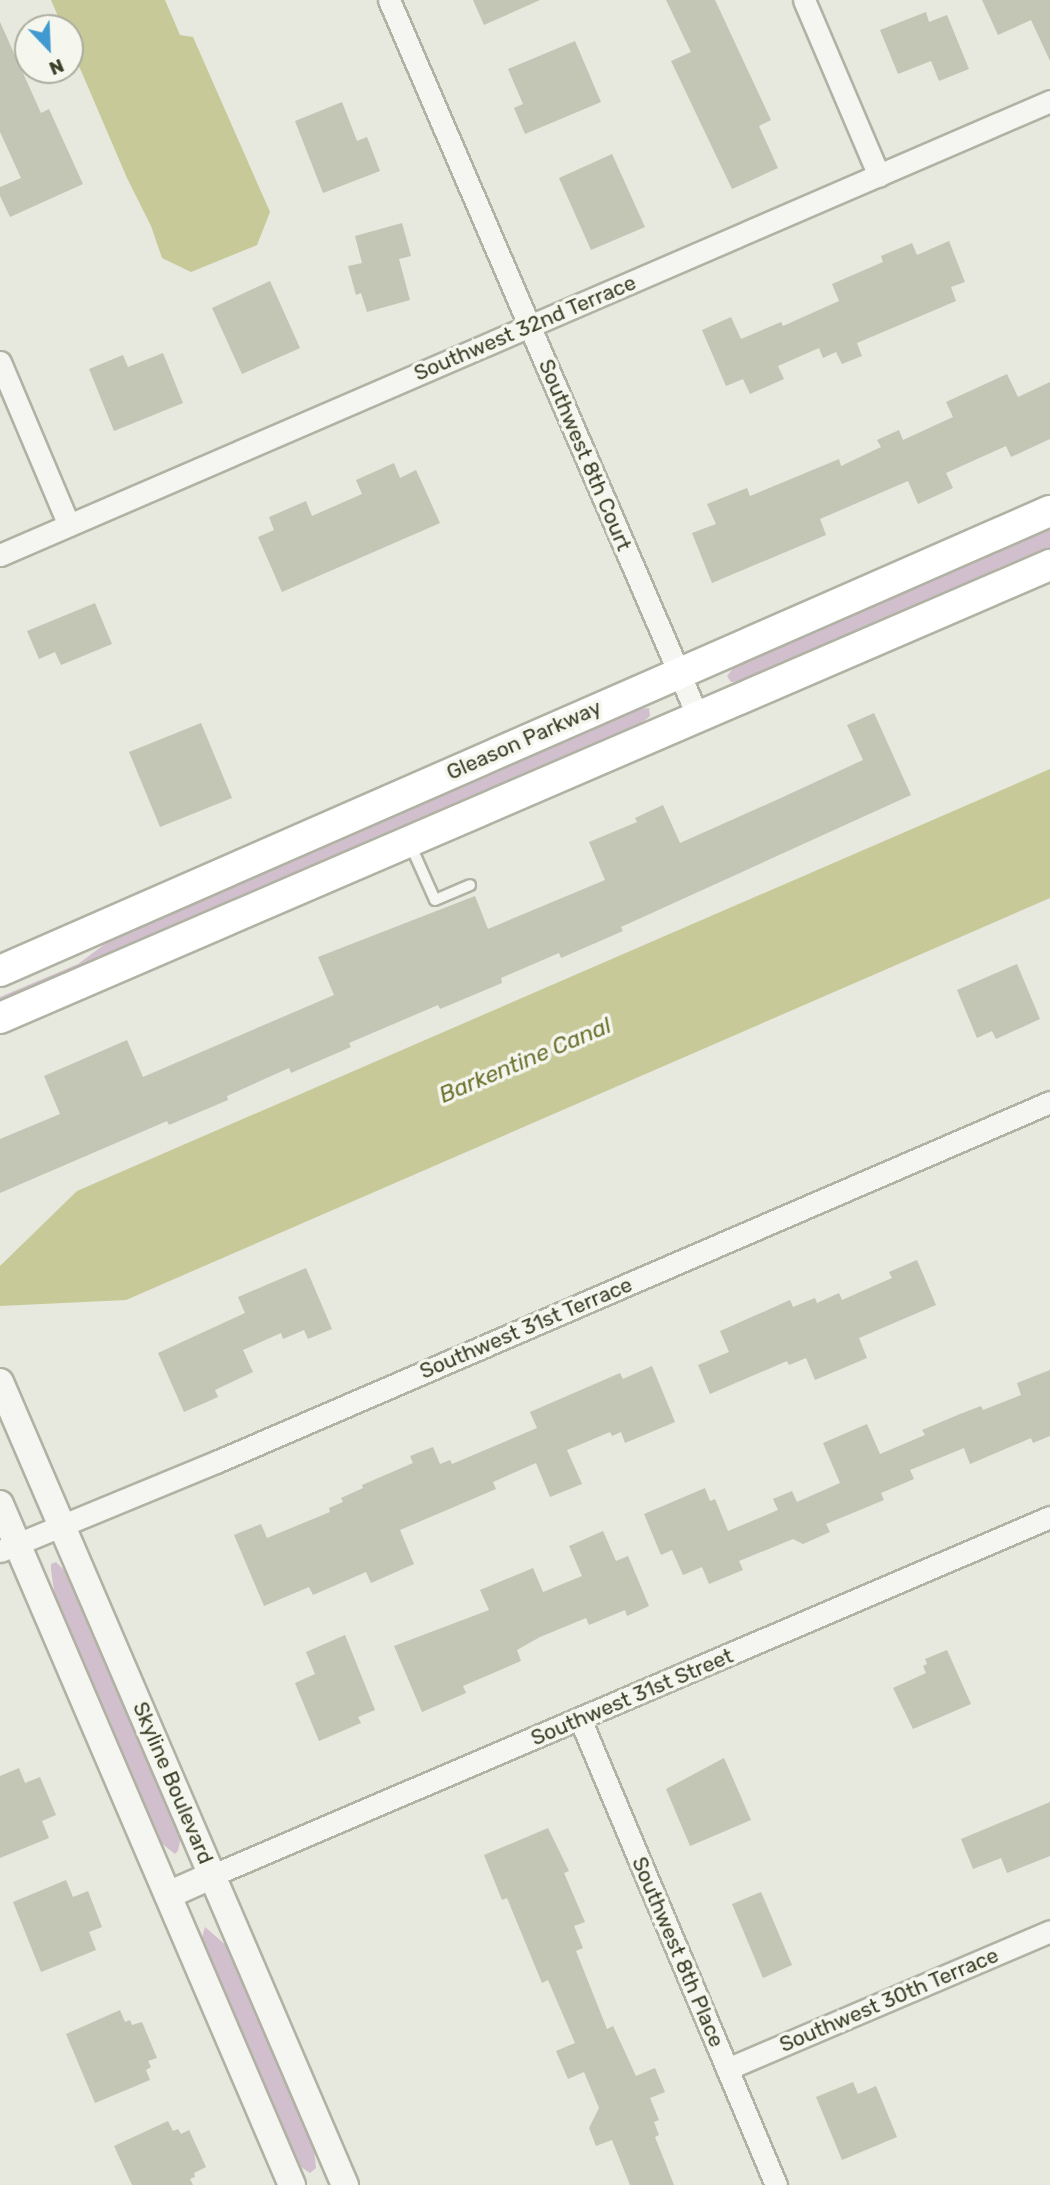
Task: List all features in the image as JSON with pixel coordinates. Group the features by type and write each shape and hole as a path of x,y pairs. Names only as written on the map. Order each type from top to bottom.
{"main road":[{"name":"Gleason Parkway","path":"0,971 1050,511"},
{"path":"0,1018 1050,565"}],"street":[{"name":"Southwest 8th Court","path":"389,0 698,717"},
{"path":"804,0 879,176"},
{"name":"Southwest 32nd Terrace","path":"0,555 1050,101"},
{"path":"0,362 69,525"},
{"name":"Southwest 31st Terrace","path":"9,1548 1050,1102"},
{"name":"Skyline Boulevard","path":"0,1382 345,2185"},
{"path":"0,1504 9,1548 168,1895 292,2185"},
{"name":"Southwest 31st Street","path":"213,1875 1050,1517"},
{"name":"Southwest 8th Place","path":"580,1719 776,2185"},
{"path":"168,1895 213,1875"},
{"name":"Southwest 30th Terrace","path":"727,2069 1050,1931"}],"lane":[{"path":"409,841 435,900 470,885"}],"shaded area":[{"path":"1050,528 1050,554 756,680 731,682 727,676 738,662"},
{"path":"649,708 650,716 623,738 0,1004 0,997 78,964 128,927 629,710"},
{"path":"56,1562 69,1575 181,1836 175,1854 156,1839 55,1597 51,1564"},
{"path":"205,1927 228,1947 314,2148 316,2168 310,2173 295,2163 201,1941"}],"water":[{"path":"51,0 165,0 180,35 193,37 270,212 257,245 191,272 162,258 151,226 127,178 84,78 84,14 57,14"},
{"name":"Barkentine Canal","path":"1050,769 1050,898 126,1300 0,1306 0,1266 77,1191"}],"building":[{"path":"473,0 540,0 484,25"},
{"path":"666,0 715,0 771,120 759,126 778,168 732,189 671,61 691,52"},
{"path":"982,0 1050,0 1050,61 1031,20 998,35"},
{"path":"926,12 929,22 947,15 969,69 939,81 931,61 898,74 880,30"},
{"path":"0,22 14,53 14,84 28,84 41,113 49,109 83,184 10,217 0,196 0,187 21,178 0,132"},
{"path":"575,41 601,102 525,134 514,108 523,104 508,69"},
{"path":"342,102 357,141 367,137 380,171 323,193 295,121"},
{"path":"612,154 645,227 591,250 559,178"},
{"path":"402,223 411,256 399,259 410,300 367,312 361,293 356,295 348,266 362,263 355,236"},
{"path":"949,241 965,282 951,287 956,301 857,343 862,356 842,364 836,352 823,358 819,348 778,366 784,379 750,394 743,379 726,386 702,330 731,317 741,339 781,322 783,326 839,301 832,284 883,262 881,256 912,243 917,255"},
{"path":"270,281 300,348 242,374 212,308"},
{"path":"163,353 183,403 114,431 89,369 123,355 128,367"},
{"path":"1007,374 1018,397 1050,382 1050,439 1011,457 1006,446 946,473 953,488 918,504 908,481 820,519 826,535 712,583 692,533 716,524 707,504 747,488 750,496 839,459 841,466 881,447 877,440 899,430 903,440 953,417 946,402"},
{"path":"394,463 400,478 416,470 440,523 282,592 258,537 274,530 269,517 306,501 312,516 362,494 356,480"},
{"path":"95,603 112,644 61,665 55,652 39,659 27,631"},
{"path":"874,713 911,795 621,927 623,931 561,958 559,953 501,978 502,983 440,1009 438,1005 349,1043 351,1047 291,1073 289,1068 227,1096 228,1100 169,1125 167,1121 0,1193 0,1139 60,1114 44,1076 127,1040 143,1077 334,995 318,957 475,896 488,929 605,880 589,842 637,822 635,818 663,805 680,843 783,797 863,760 847,725"},
{"path":"201,723 232,798 160,827 129,752"},
{"path":"1017,964 1040,1019 996,1039 992,1031 977,1038 957,990"},
{"path":"917,1260 936,1305 859,1338 867,1358 815,1380 806,1358 789,1365 787,1361 710,1394 698,1365 729,1352 720,1331 790,1300 793,1307 815,1298 817,1303 839,1293 842,1300 892,1278 889,1272"},
{"path":"306,1268 332,1329 308,1339 304,1330 283,1339 281,1333 243,1350 253,1372 215,1390 218,1397 184,1412 158,1353 245,1313 238,1297"},
{"path":"652,1366 675,1422 625,1443 621,1432 612,1436 610,1432 567,1450 582,1484 550,1497 536,1463 493,1482 496,1489 400,1530 414,1564 371,1583 366,1572 313,1595 309,1587 264,1606 234,1535 261,1524 267,1538 330,1512 329,1508 343,1502 341,1498 363,1488 362,1485 413,1463 410,1456 433,1447 440,1464 450,1460 452,1464 537,1428 530,1412 620,1373 623,1379"},
{"path":"1050,1370 1050,1436 1033,1443 1031,1438 970,1464 964,1448 910,1470 914,1479 881,1493 884,1500 826,1524 830,1532 803,1544 793,1539 739,1561 743,1570 709,1584 702,1567 683,1575 672,1550 661,1555 644,1514 705,1488 710,1501 715,1499 728,1531 778,1510 773,1499 792,1491 797,1502 840,1483 823,1443 867,1424 880,1454 925,1435 922,1430 960,1414 981,1406 983,1410 1021,1395 1017,1383"},
{"path":"603,1531 616,1561 628,1556 649,1606 627,1616 625,1610 589,1625 586,1618 540,1637 517,1650 521,1661 463,1686 466,1693 422,1712 394,1646 489,1610 480,1590 533,1568 543,1592 582,1576 569,1546"},
{"path":"345,1635 375,1710 358,1717 361,1723 319,1741 295,1683 315,1674 306,1652"},
{"path":"947,1650 971,1704 913,1729 893,1688 926,1673 923,1666 927,1664 925,1659"},
{"path":"724,1758 751,1820 690,1846 666,1789"},
{"path":"19,1768 25,1783 40,1777 56,1815 42,1821 49,1838 0,1858 0,1776"},
{"path":"1050,1802 1050,1856 1007,1873 1001,1858 973,1869 961,1839"},
{"path":"548,1828 569,1871 564,1873 585,1922 574,1926 583,1948 576,1951 607,2029 613,2026 636,2076 655,2068 665,2092 650,2098 659,2120 654,2122 659,2135 655,2137 674,2185 630,2185 612,2140 596,2146 589,2128 599,2108 584,2072 568,2079 556,2051 575,2043 548,1980 542,1983 507,1898 502,1900 484,1855"},
{"path":"66,1880 73,1897 88,1891 102,1927 89,1932 96,1950 41,1972 13,1902"},
{"path":"761,1892 792,1965 763,1978 732,1904"},
{"path":"120,2010 125,2022 130,2020 132,2025 142,2022 157,2058 148,2061 151,2067 146,2070 150,2080 95,2103 66,2034"},
{"path":"853,2082 858,2094 876,2086 897,2137 842,2160 816,2097"},
{"path":"168,2121 173,2131 178,2129 181,2134 189,2130 206,2167 194,2173 195,2177 190,2179 193,2185 132,2185 114,2146"}]}
